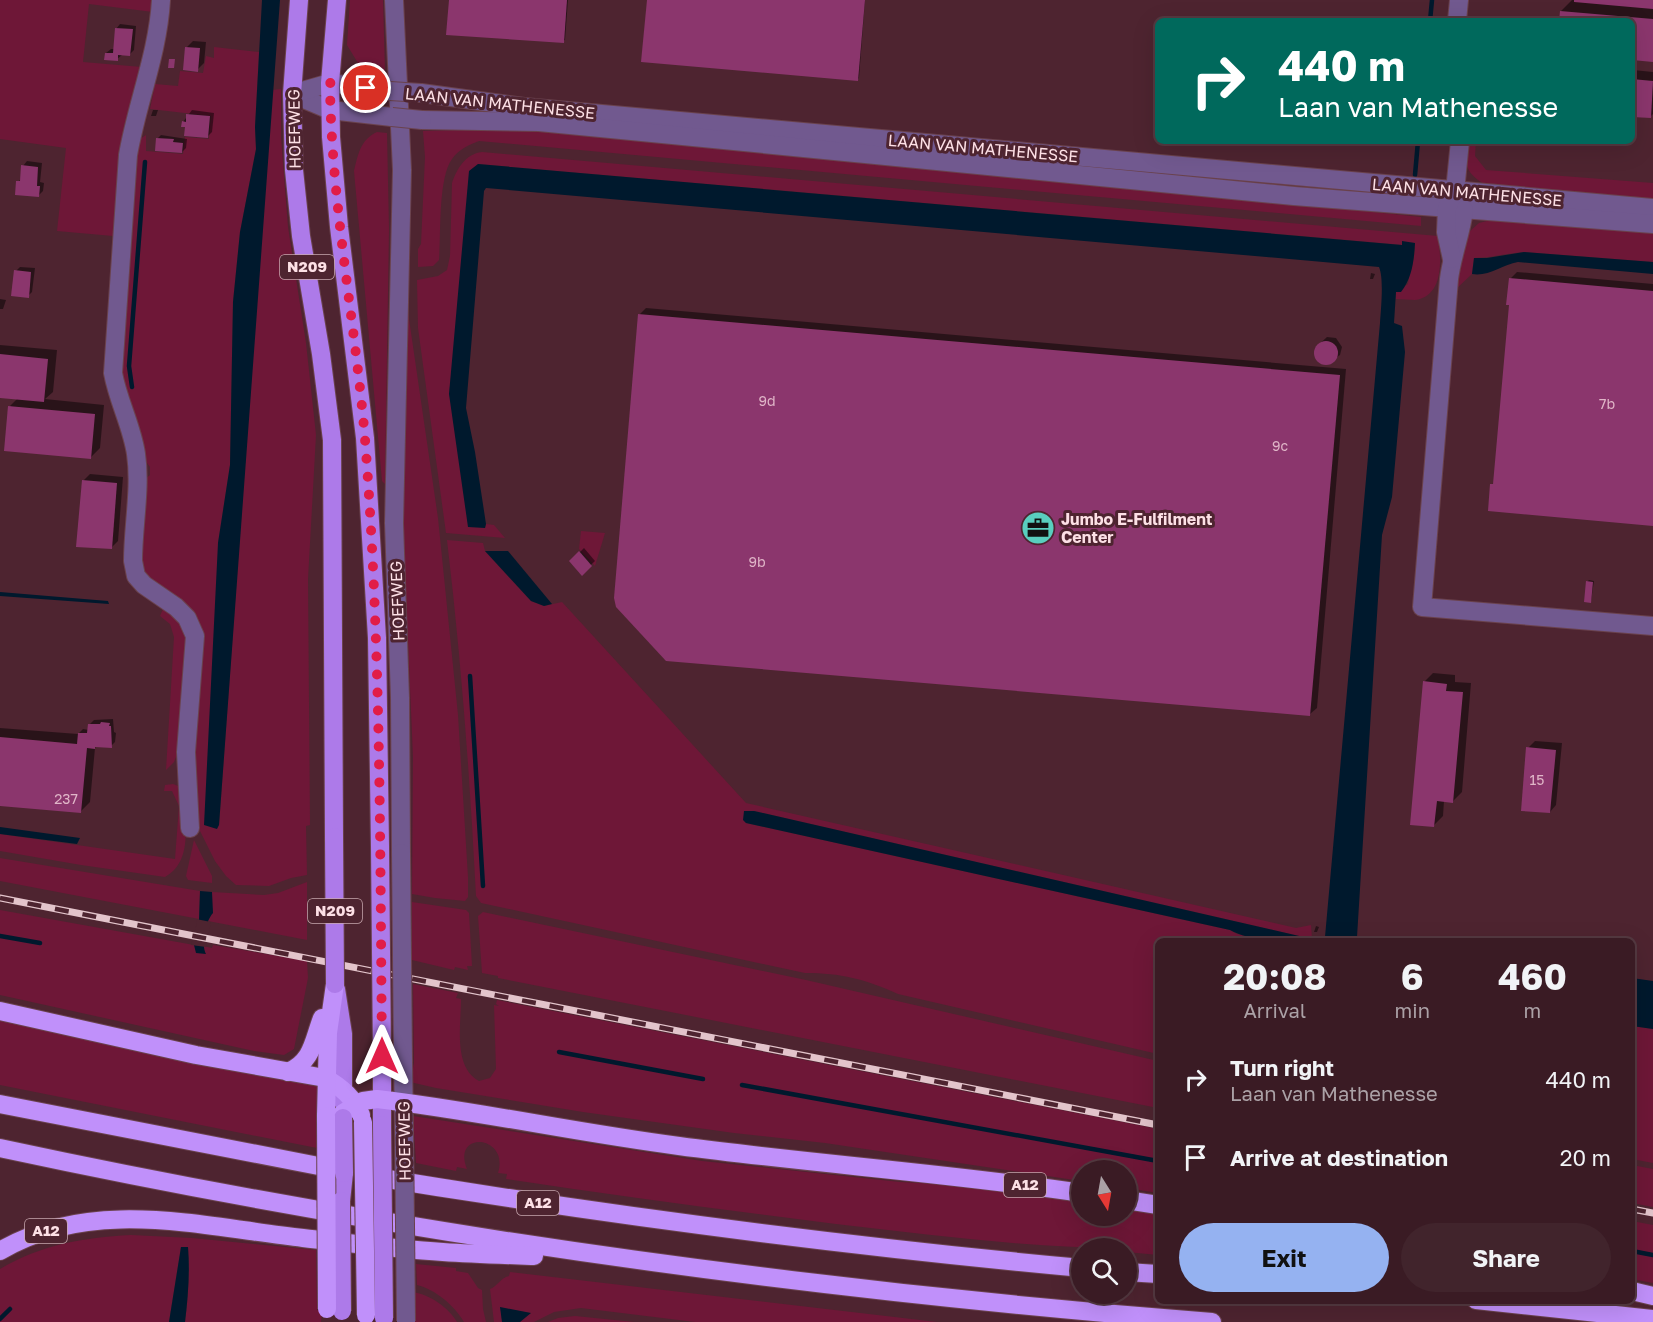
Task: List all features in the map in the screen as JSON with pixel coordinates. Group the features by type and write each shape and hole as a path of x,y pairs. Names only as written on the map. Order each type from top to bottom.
{"highway":[{"name":"N209","path":"336,984 325,1078 346,1115 375,1319"},
{"path":"0,1011 196,1056 325,1078 343,1090 346,1115 370,1100 403,1103"},
{"name":"N209","path":"288,1072 299,1067 307,1058 328,1046"},
{"name":"A12","path":"403,1103 678,1146 980,1179 1071,1191"},
{"name":"A12","path":"0,1104 329,1169 600,1212 841,1243 1071,1267"},
{"name":"N209","path":"334,1316 346,1115"},
{"name":"A12","path":"0,1148 304,1209 628,1260 870,1290 1050,1309 1212,1322"},
{"path":"1137,1202 1155,1205"},
{"name":"A12","path":"0,1251 29,1237 65,1226 144,1220 208,1224 278,1235 442,1252 628,1260"},
{"path":"1137,1273 1155,1274"},
{"path":"1635,1292 1653,1296"},
{"path":"1513,1304 1653,1319"}],"main road":[{"name":"HOEFWEG","path":"298,0 292,94 294,170 301,236 321,354 331,431 336,984"},
{"name":"HOEFWEG","path":"336,0 330,83 331,137 339,226 365,438 377,638 383,1198 375,1319"},
{"name":"N209","path":"328,1046 343,1090"},
{"name":"N209","path":"334,1316 346,1115"}],"street":[{"path":"160,0 156,43 133,126 128,155 113,373 117,394 132,434 136,457 132,561 136,576 144,585 176,607 187,618 195,636 186,752 190,828"},
{"name":"HOEFWEG","path":"394,0 402,170 394,502 400,674 406,1322"},
{"path":"1457,18 1459,0"},
{"name":"LAAN VAN MATHENESSE","path":"292,94 330,83 524,107 1653,208"},
{"name":"LAAN VAN MATHENESSE","path":"292,94 330,110 422,120 539,122 1282,195 1653,224"},
{"path":"1456,209 1455,191 1460,144"},
{"name":"LAAN VAN MATHENESSE","path":"1456,209 1461,233 1452,259 1422,606 1653,626"}],"shaded area":[{"path":"0,0 154,0 153,12 89,4 83,62 142,67 124,126 113,236 57,231 66,148 0,139"},
{"path":"350,0 383,0 385,72 361,68 347,45"},
{"path":"214,47 259,52 256,149 240,232 233,302 230,465 218,543 219,825 272,90 281,89 281,137 288,227 306,343 316,435 308,579 310,825 306,826 307,875 269,886 236,885 215,861 197,825 194,752 202,645 148,582 140,563 144,480 150,475 150,467 144,459 141,435 121,381 137,141 146,135 146,151 183,154 185,137 209,139 211,116 150,109 155,84 178,86 180,71 203,73 206,56 214,58"},
{"path":"540,128 764,147 1421,217 1421,226 479,141 468,146 452,159 444,179 442,193 439,260 433,266 418,267 425,157 423,131"},
{"path":"377,132 387,133 389,229 385,484 382,481 354,171 363,144"},
{"path":"1466,144 1476,144 1475,156 1486,170 1653,183 1653,202 1484,184 1472,175 1467,166"},
{"path":"482,152 1438,236 1439,274 1432,291 1425,297 1415,300 1396,299 1396,292 1408,284 1415,243 1402,242 1403,245 478,164 449,394 485,528 486,524 494,525 505,538 446,533 418,328 417,280 438,276 447,270 450,256 452,183 466,159"},
{"path":"1499,218 1653,229 1653,262 1524,252 1474,258 1472,274 1455,290 1469,232 1479,223"},
{"path":"408,312 438,518 458,715 468,877 468,897 465,901 412,894 413,757 403,525"},
{"path":"581,531 605,533 595,566 579,549"},
{"path":"447,540 483,543 485,551 531,601 544,606 562,602 746,803 1296,928 1311,925 1312,938 754,811 744,811 746,823 1230,930 1256,938 1155,938 1155,1053 898,994 853,978 805,973 481,903 476,896 457,629"},
{"path":"163,609 179,621 188,641 178,752 174,762 166,770 174,637 170,624 160,616"},
{"path":"173,784 181,787 186,836 181,860 165,877 0,851 0,834 175,859 179,806 172,791 164,791 165,785"},
{"path":"194,840 212,876 212,883 188,880 186,876"},
{"path":"0,858 200,891 199,919 0,881"},
{"path":"307,882 307,940 208,921 212,892 264,895 278,893"},
{"path":"412,902 466,910 469,913 472,966 467,966 468,970 455,967 454,970 412,960"},
{"path":"0,910 194,945 204,951 203,946 212,948 213,945 307,961 308,978 294,1049 284,1055 254,1051 0,995"},
{"path":"483,912 806,980 1155,1060 1155,1107 498,978 498,976 482,973 478,916"},
{"path":"413,984 458,993 456,998 461,999 462,1056 471,1075 479,1081 490,1078 496,1069 494,1005 499,1006 496,1004 497,1000 1155,1128 1155,1193 1137,1190 1137,1160 1071,1160 1071,1180 825,1143 583,1112 410,1082 414,1063"},
{"path":"0,1020 197,1064 319,1086 317,1148 0,1085"},
{"path":"1635,1026 1653,1029 1653,1163 1635,1160"},
{"path":"413,1116 702,1161 900,1182 1071,1196 1071,1226 1137,1226 1137,1206 1155,1209 1155,1255 1137,1253 1137,1238 1071,1238 1071,1246 1017,1243 836,1224 506,1179 507,1174 498,1173 499,1160 496,1151 481,1142 473,1143 467,1148 464,1156 467,1169 457,1167 456,1171 416,1163"},
{"path":"1635,1166 1653,1169 1653,1207 1635,1204"},
{"path":"1635,1222 1653,1225 1653,1283 1635,1280"},
{"path":"131,1235 192,1238 316,1250 317,1310 322,1311 321,1322 185,1322 189,1257 188,1248 181,1247 169,1322 0,1322 0,1269 47,1248 79,1240"},
{"path":"416,1264 456,1268 456,1271 468,1273 478,1288 482,1290 486,1322 464,1322 444,1299 431,1290 417,1285"},
{"path":"510,1272 937,1322 695,1322 581,1308 554,1312 534,1322 520,1322 530,1313 501,1308 502,1322 494,1322 490,1289 509,1276"},
{"path":"413,1292 438,1302 457,1322 413,1322"},
{"path":"575,1316 634,1322 548,1322"}],"water":[{"path":"262,0 280,0 217,829 204,825 218,543 230,465 233,302 240,232 256,149 255,127"},
{"path":"478,164 1402,245 1402,241 1415,243 1410,275 1401,292 1396,292 1394,323 1402,326 1405,352 1392,497 1382,535 1357,937 1362,938 1318,938 1325,937 1380,323 1382,286 1379,267 486,188 466,408 486,524 485,528 468,527 449,394 469,171"},
{"path":"1524,252 1653,262 1653,274 1518,262 1484,274 1472,274 1474,258"},
{"path":"485,551 508,551 552,604 544,606 531,601"},
{"path":"0,592 108,601 109,604 0,596"},
{"path":"744,811 754,811 1308,938 1255,938 1230,930 746,823 743,820"},
{"path":"0,827 80,838 77,844 0,834"},
{"path":"200,891 212,892 213,913 206,927 204,939 206,954 196,953 194,945 199,921"},
{"path":"1635,978 1653,981 1653,1029 1635,1026"},
{"path":"181,1247 188,1247 189,1257 185,1322 169,1322"},
{"path":"500,1307 531,1313 520,1322 502,1322"}],"pier":[{"path":"196,919 211,922 206,947 191,945"}],"building":[{"path":"449,0 567,0 564,43 446,35"},
{"path":"647,0 865,0 858,81 641,62"},
{"path":"1574,0 1653,0 1653,9 1574,2"},
{"path":"1560,11 1653,19 1653,62 1635,60 1635,18 1559,18"},
{"path":"115,28 133,29 130,56 118,55 118,61 104,60 105,53 113,53"},
{"path":"185,47 200,48 198,72 183,70"},
{"path":"169,59 175,59 174,68 168,68"},
{"path":"1635,79 1653,81 1651,118 1635,117"},
{"path":"186,114 210,116 208,138 184,136 185,127 181,127 182,121 186,122"},
{"path":"156,138 174,139 173,142 183,143 182,153 155,151"},
{"path":"21,165 38,167 39,197 15,195 16,181 20,181"},
{"path":"14,270 31,272 29,298 11,296"},
{"path":"1509,278 1653,291 1653,526 1488,511 1490,484 1493,484 1509,305 1506,305"},
{"path":"638,314 1340,375 1310,716 666,661 616,607 614,598"},
{"path":"1326,341 1335,344 1338,353 1335,362 1326,365 1317,362 1314,353 1317,344"},
{"path":"0,354 48,359 44,402 0,398"},
{"path":"8,406 95,414 91,459 4,451"},
{"path":"82,480 117,483 112,549 76,547"},
{"path":"579,551 592,566 582,576 569,561"},
{"path":"1586,581 1593,582 1591,603 1584,602"},
{"path":"1423,681 1447,684 1446,691 1463,692 1453,803 1437,801 1434,827 1410,825"},
{"path":"101,722 110,723 112,748 87,748 81,813 0,806 0,737 77,744 78,733 87,733 88,724 100,724"},
{"path":"1526,747 1556,750 1550,813 1521,811"}],"waterway":[{"path":"1430,18 1432,0"},
{"path":"1415,175 1418,144"},
{"path":"132,387 129,366 145,162"},
{"path":"470,676 483,886"},
{"path":"0,936 40,943"},
{"path":"559,1052 703,1079"},
{"path":"742,1085 1155,1160"},
{"path":"1635,1252 1653,1255"},
{"path":"0,1319 10,1309"}],"railway":[{"path":"0,898 1155,1124"},
{"path":"1635,1210 1653,1213"}],"place":[{"name":"Jumbo E-Fulfilment Center","path":"1038,528"}],"route":[{"path":"366,88 330,83 331,137 339,226 365,438 377,638 382,1056"}]}
